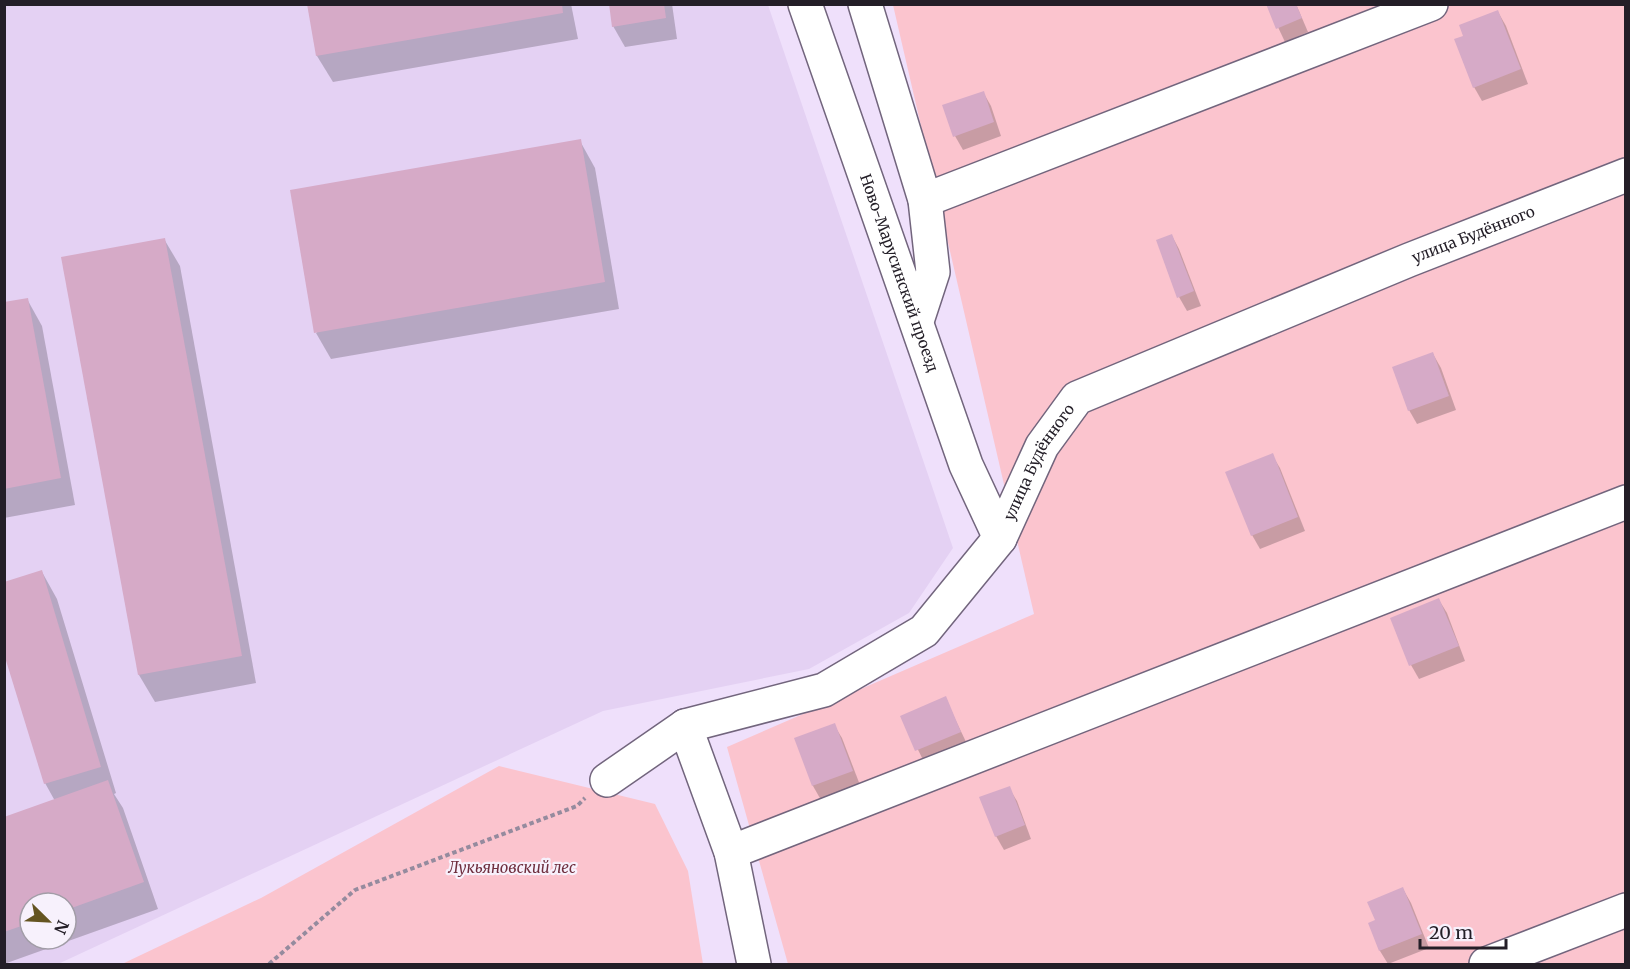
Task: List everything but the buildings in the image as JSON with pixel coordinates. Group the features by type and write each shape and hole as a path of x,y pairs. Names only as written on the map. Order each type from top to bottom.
{"street":[{"name":"Ново-Марусинский проезд","path":"806,4 966,465 1000,538"},
{"path":"865,4 925,200 933,272 917,321"},
{"path":"925,200 1431,4"},
{"name":"улица Будённого","path":"607,780 685,726 824,690 924,632 1000,538 1042,446 1077,398 1408,260 1626,175"},
{"path":"731,852 1626,502"},
{"path":"685,726 731,852 754,964"},
{"path":"1486,964 1626,910"}],"path":[{"path":"269,964 355,890 577,806 607,780"}],"shaded area":[{"path":"5,5 768,5 953,548 909,613 809,669 603,711 58,964 5,964"}],"green space":[{"path":"893,5 1625,5 1625,964 788,964 727,747 1034,614"},
{"name":"Лукьяновский лес","path":"499,766 655,804 688,871 703,964 122,964 261,898"}]}
